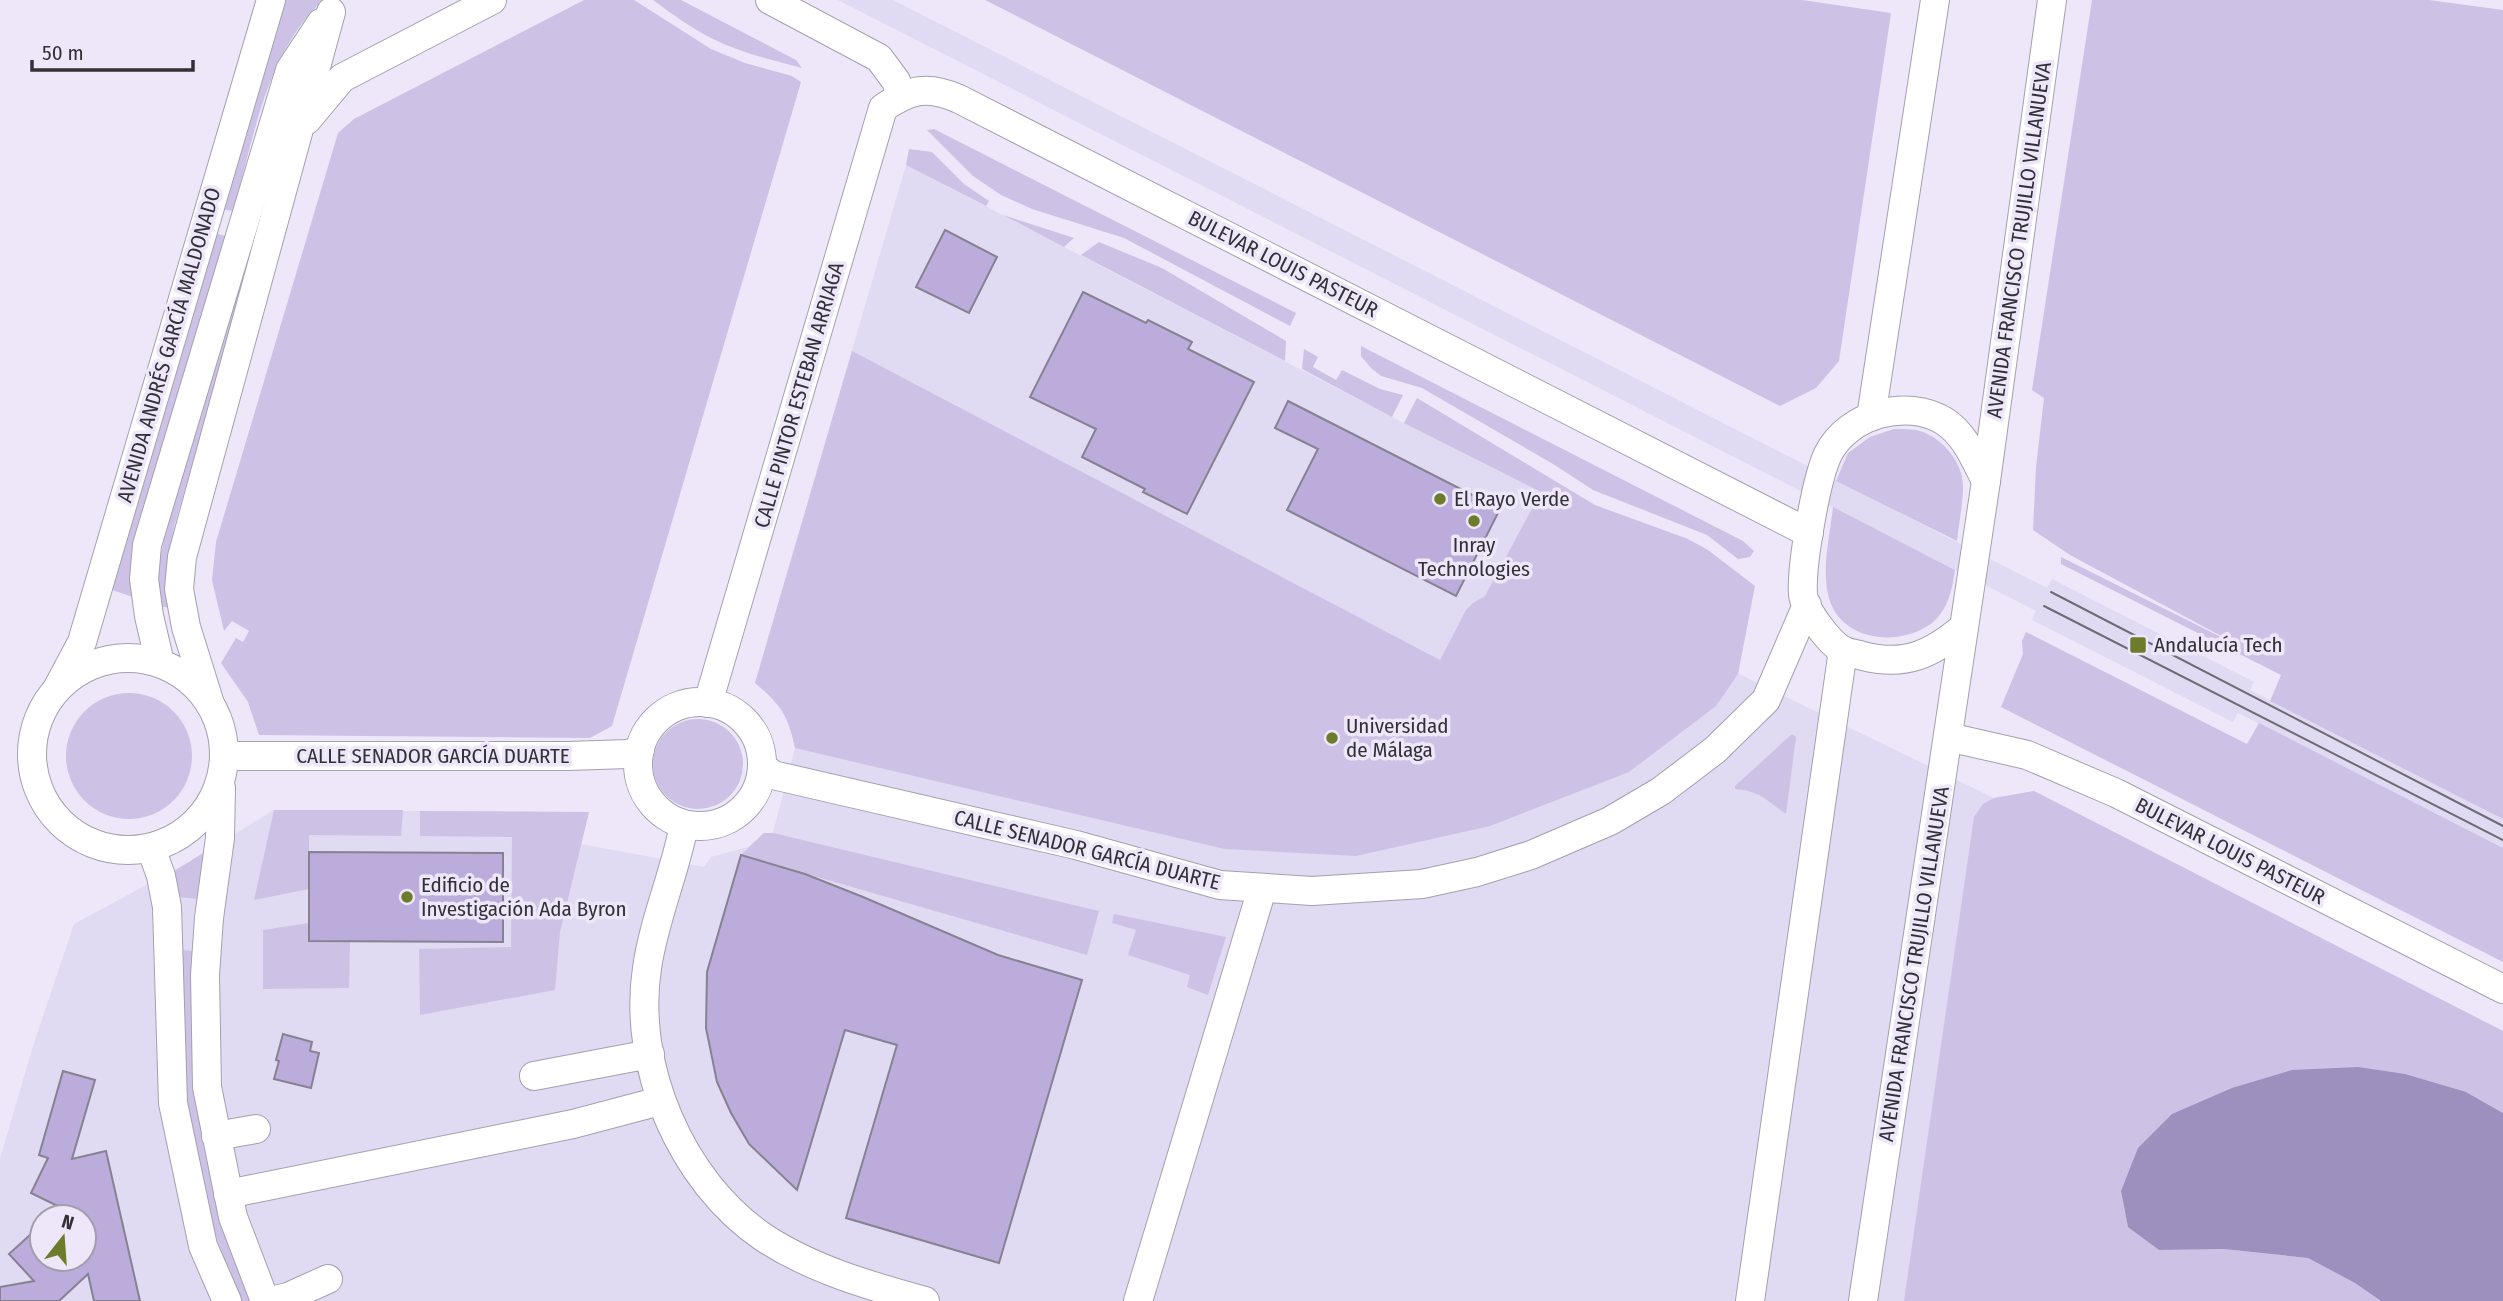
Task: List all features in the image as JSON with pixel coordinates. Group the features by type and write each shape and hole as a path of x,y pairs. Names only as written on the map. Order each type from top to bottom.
{"street":[{"name":"AVENIDA ANDRÉS GARCÍA MALDONADO","path":"58,687 82,642 271,0"},
{"path":"300,128 342,78 492,0"},
{"path":"771,0 879,58 896,81 901,95"},
{"path":"1871,417 1935,0"},
{"name":"AVENIDA FRANCISCO TRUJILLO VILLANUEVA","path":"1986,481 2052,0"},
{"name":"AVENIDA ANDRÉS GARCÍA MALDONADO","path":"210,704 186,627 179,589 182,557 300,128 337,6"},
{"name":"AVENIDA ANDRÉS GARCÍA MALDONADO","path":"160,663 144,579 147,545 290,69 315,30 337,6"},
{"name":"BULEVAR LOUIS PASTEUR","path":"901,95 918,90 942,91 959,99 1809,533"},
{"name":"CALLE PINTOR ESTEBAN ARRIAGA","path":"708,703 883,107 901,95"},
{"path":"1910,409 1944,421 1964,440 1986,481 1964,627 1941,646 1923,654 1883,661 1843,650 1828,638 1803,596 1809,533 1821,477 1829,453 1843,434 1871,417 1888,411 1910,409"},
{"name":"CALLE SENADOR GARCÍA DUARTE","path":"762,767 773,775 1076,845 1220,886 1312,891 1422,884 1477,872 1531,855 1610,821 1661,791 1715,750 1766,700 1807,605"},
{"name":"AVENIDA FRANCISCO TRUJILLO VILLANUEVA","path":"1863,1301 1964,627"},
{"path":"1750,1301 1843,650"},
{"path":"223,768 208,809 187,831 171,842 128,852 96,846 67,831 46,807 33,777 31,745 39,714 58,687 80,670 105,660 133,658 160,663 179,673 196,686 210,704 219,724 223,768 220,838 209,918 205,975 207,1087 233,1217 265,1301"},
{"path":"690,703 708,703 726,708 741,718 753,732 761,749 759,786 749,803 735,816 718,824 684,825 664,814 651,802 642,786 638,768 640,750 646,733 658,719 673,709 690,703"},
{"name":"BULEVAR LOUIS PASTEUR","path":"1948,737 2027,755 2116,793 2503,989"},
{"name":"CALLE SENADOR GARCÍA DUARTE","path":"223,768 628,754 640,750"},
{"path":"684,825 647,968 644,1002 650,1054 660,1101 673,1130 692,1162 721,1200 762,1236 799,1257 913,1299"},
{"path":"150,848 161,876 167,907 173,1103 203,1245 227,1301"},
{"path":"1138,1301 1262,889"},
{"path":"534,1076 650,1054"},
{"path":"228,1194 573,1124 660,1101"},
{"path":"216,1136 256,1129"},
{"path":"271,1301 288,1297 328,1279"}],"shaded area":[{"path":"281,0 323,0 303,22 287,46 264,99 233,211 221,209"},
{"path":"584,0 634,0 711,49 745,63 792,76 801,82 612,726 590,738 259,735 248,702 221,663 236,638 243,642 249,631 232,621 224,631 212,580 216,542 338,133 354,119"},
{"path":"653,0 681,0 796,60 802,68 724,44 689,26"},
{"path":"838,0 893,0 2047,588 2052,579 2254,682 2250,690 2503,819 2503,848 2238,713 2233,722 2032,620 2036,611"},
{"path":"985,0 1802,0 1891,13 1839,361 1816,388 1780,406"},
{"path":"2092,0 2429,0 2503,10 2503,819 2270,701 2281,675 2061,564 2061,557 2251,652 2070,555 2033,530 2036,467 2044,398 2032,390"},
{"path":"934,129 1296,313 1290,326 1124,238 1032,209 1001,195 973,176 927,130"},
{"path":"909,149 932,152 964,184 989,201 986,206 906,165"},
{"name":"Universidad de Málaga","path":"906,165 1392,417 1541,491 1739,674 1994,798 2034,791 2503,1031 2503,1301 0,1301 0,1159 33,1046 74,924 189,862 274,810 589,812 581,844 704,867 711,857 748,847 764,833 773,833 795,748 791,728 777,701 755,683"},
{"path":"1003,215 1074,238 1064,247"},
{"path":"214,233 225,236 138,538 136,598 112,590"},
{"path":"1099,242 1162,268 1286,341 1285,361 1081,255"},
{"path":"248,243 256,245 174,527 166,574 170,608 159,606 158,570 164,539"},
{"path":"1361,346 1743,541 1754,551 1750,557 1738,559 1707,535 1593,490 1422,388 1381,376 1361,356"},
{"path":"1304,349 1318,357 1313,367 1336,380 1342,370 1380,389 1403,395 1392,417 1302,369"},
{"path":"852,351 1440,660 1466,610 1485,596 1541,492 1404,423 1417,398 1595,505 1688,539 1708,550 1755,586 1738,674 1716,706 1629,772 1490,826 1356,856 1225,849 795,748 782,711 755,683"},
{"path":"1894,429 1913,430 1933,437 1949,450 1959,467 1963,486 1957,541 1836,481 1848,453 1870,437"},
{"path":"1833,507 1955,570 1946,606 1932,623 1904,636 1888,637 1873,636 1846,624 1836,612 1827,587 1827,552"},
{"path":"2026,632 2247,744 2259,723 2503,848 2503,962 2001,707 2023,654 2022,641"},
{"path":"129,693 153,698 174,711 187,732 192,756 187,780 174,801 153,814 129,819 105,814 84,801 71,780 66,756 71,732 84,711 105,698"},
{"path":"698,719 715,723 730,732 739,747 743,764 739,781 730,796 715,805 698,809 681,805 666,796 657,781 653,764 657,747 666,732 681,723"},
{"path":"1792,734 1796,737 1786,814 1763,797 1735,789 1735,786"},
{"path":"2034,791 2503,1031 2503,1113 2466,1092 2121,1191 2128,1226 2159,1250 2224,1249 2308,1258 2355,1283 2381,1301 1904,1301 1974,817 1983,804 1994,798"},
{"path":"274,810 403,810 401,836 309,835 309,889 254,900"},
{"path":"420,811 589,812 560,932 555,990 420,1015 419,949 511,947 512,837 420,836"},
{"path":"764,833 1099,911 1087,955 741,855"},
{"path":"203,853 206,854 199,899 179,897 173,872"},
{"path":"1114,914 1226,937 1208,995 1187,987 1190,975 1128,955 1136,930 1112,923"},
{"path":"309,923 309,941 350,941 349,988 263,989 263,930"},
{"path":"181,950 192,951 195,1075 208,1168 231,1245 252,1301 240,1301 196,1168 188,1123 184,1074"},
{"path":"2358,1067 2405,1074 2466,1092 2503,1113 2503,1301 2381,1301 2355,1283 2308,1258 2224,1249 2159,1250 2128,1227 2121,1191 2138,1148 2172,1114 2232,1088 2292,1070"}],"building":[{"path":"945,230 997,257 969,313 916,287"},
{"path":"1083,292 1192,342 1188,349 1254,382 1187,514 1082,457 1096,429 1030,397"},
{"name":"El Rayo Verde","path":"1288,401 1500,509 1456,596 1287,510 1318,449 1275,428"},
{"name":"Edificio de Investigación Ada Byron","path":"309,852 503,853 503,942 309,941"},
{"path":"741,855 805,874 998,955 1082,980 999,1263 846,1218 897,1045 845,1030 797,1190 749,1144 717,1082 706,1028 707,972"},
{"path":"283,1034 312,1042 310,1051 319,1053 311,1088 274,1079"},
{"path":"63,1071 95,1080 72,1159 106,1151 140,1301 94,1301 88,1274 59,1301 0,1301 0,1287 34,1281 9,1254 28,1237 28,1273 98,1273 98,1203 51,1203 31,1193 48,1158 39,1155"}],"tram line":[{"path":"2051,592 2503,826"},
{"path":"2044,606 2503,840"}],"place":[{"name":"El Rayo Verde","path":"1440,499"},
{"name":"Inray Technologies","path":"1474,521"},
{"name":"Andalucía Tech","path":"2138,645"},
{"name":"Universidad de Málaga","path":"1332,738"},
{"name":"Edificio de Investigación Ada Byron","path":"407,897"}]}
